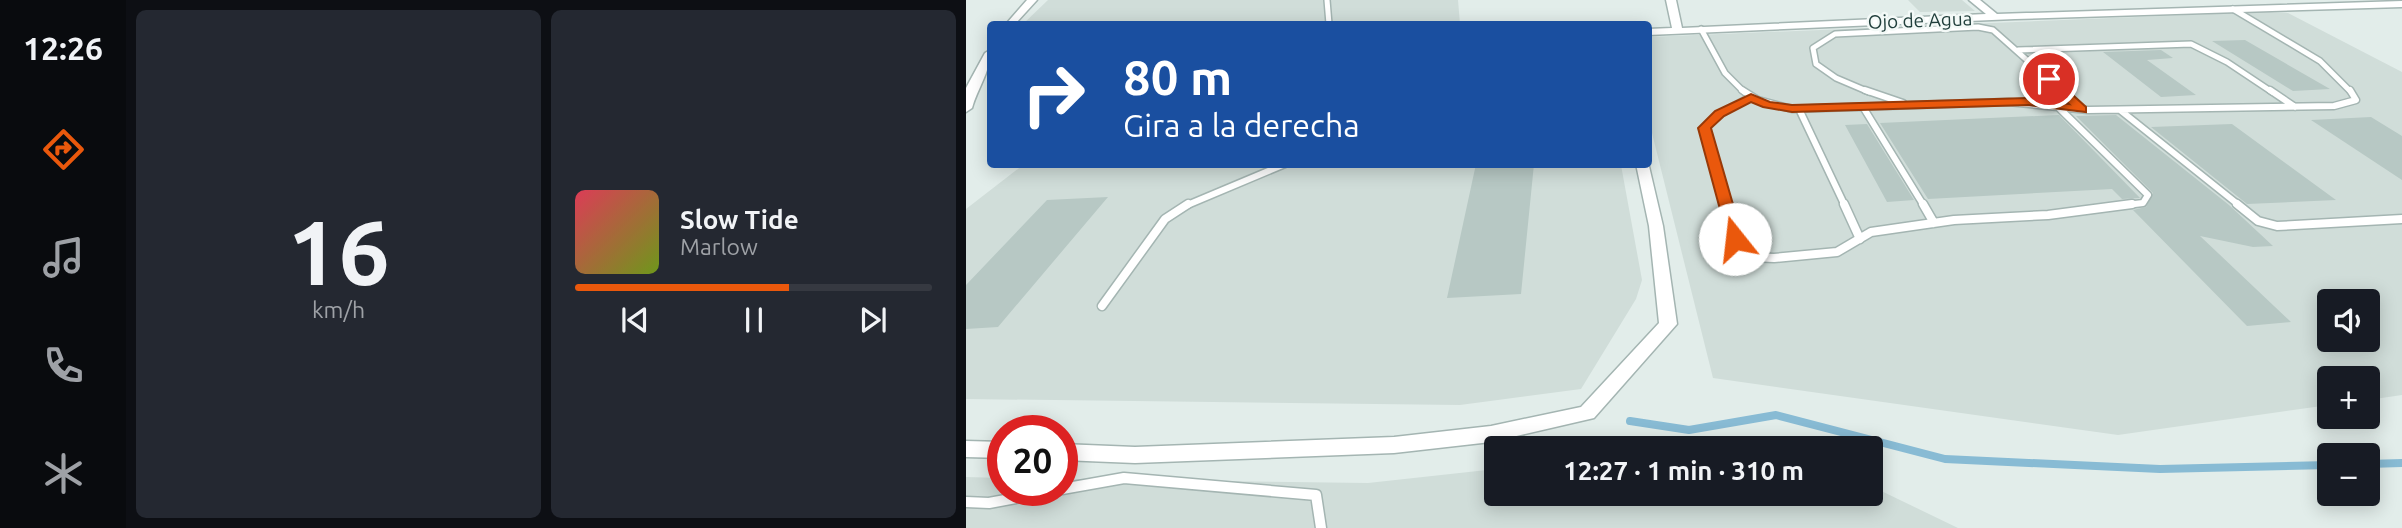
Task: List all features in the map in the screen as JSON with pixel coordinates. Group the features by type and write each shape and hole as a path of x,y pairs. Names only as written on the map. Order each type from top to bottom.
{"street":[{"path":"1013,21 1032,0"},
{"path":"1671,0 1678,30"},
{"path":"1974,0 1995,17"},
{"path":"2304,0 2321,6"},
{"name":"Ojo de Agua","path":"1652,32 2402,4"},
{"path":"966,108 972,88 987,60"},
{"path":"1078,453 1135,455 1394,444 1491,435 1587,413 1668,324 1656,226 1644,168"},
{"path":"966,449 987,450"}],"lane":[{"path":"1327,0 1329,21"},
{"path":"1701,29 1727,79 1736,88 1767,105 1798,109 2028,102 2082,109 2120,110 2334,106 2356,100 2350,87 2329,67 2233,9"},
{"path":"1909,105 1850,85 1827,74 1816,64 1813,48 1835,34 1978,27 1993,30 2082,109"},
{"path":"2018,50 2191,44 2227,62 2295,107"},
{"path":"1751,97 1719,114 1705,128 1735,239 1752,257 1774,258 1837,252 1871,232 1934,223 2073,212 2143,203 2148,195 2137,182 2056,105"},
{"path":"1863,107 1934,223"},
{"path":"1798,109 1860,239"},
{"path":"2120,110 2259,221 2277,226 2402,219"},
{"path":"1102,306 1165,219 1193,201 1275,168"},
{"path":"1078,487 1124,478 1316,495 1321,528"},
{"path":"966,502 987,503"}],"shaded area":[{"path":"1048,0 1458,0 1460,21 1026,21"},
{"path":"1908,0 1962,0 1975,11 1920,12"},
{"path":"2288,13 2402,72 2402,395 2380,398 2380,366 2317,366 2317,407 2118,435 1713,378 1652,133 1652,37"},
{"path":"1019,168 1622,168 1642,280 1636,299 1581,389 1460,405 966,399 966,209"},
{"path":"1484,470 1484,506 1883,506 1883,492 1958,528 966,528 966,477 987,478 987,506 1078,506 1078,479 1368,483"}],"building":[{"path":"2245,40 2330,89 2293,91 2212,41"},
{"path":"2161,50 2173,58 2147,60 2196,95 2161,97 2103,52"},
{"path":"2059,115 2140,198 2122,199 2112,189 1928,199 1880,123"},
{"path":"2116,115 2229,205 2273,246 2253,247 2200,236 2291,322 2247,326 2133,210 2146,207 2153,193 2076,116"},
{"path":"2371,117 2402,136 2402,180 2311,120"},
{"path":"1867,124 1914,200 1887,202 1845,125"},
{"path":"2232,124 2336,200 2247,204 2151,127"},
{"path":"1475,168 1534,168 1521,294 1447,298"},
{"path":"1108,197 998,327 966,329 966,285 1047,200"}],"waterway":[{"path":"1630,421 1689,430 1776,415 1945,459 2160,469 2317,465"},
{"path":"2380,464 2402,463"}],"route":[{"path":"1735,239 1705,128 1719,114 1751,97 1767,105 1792,109 2008,102 2082,109 2049,79"}]}
